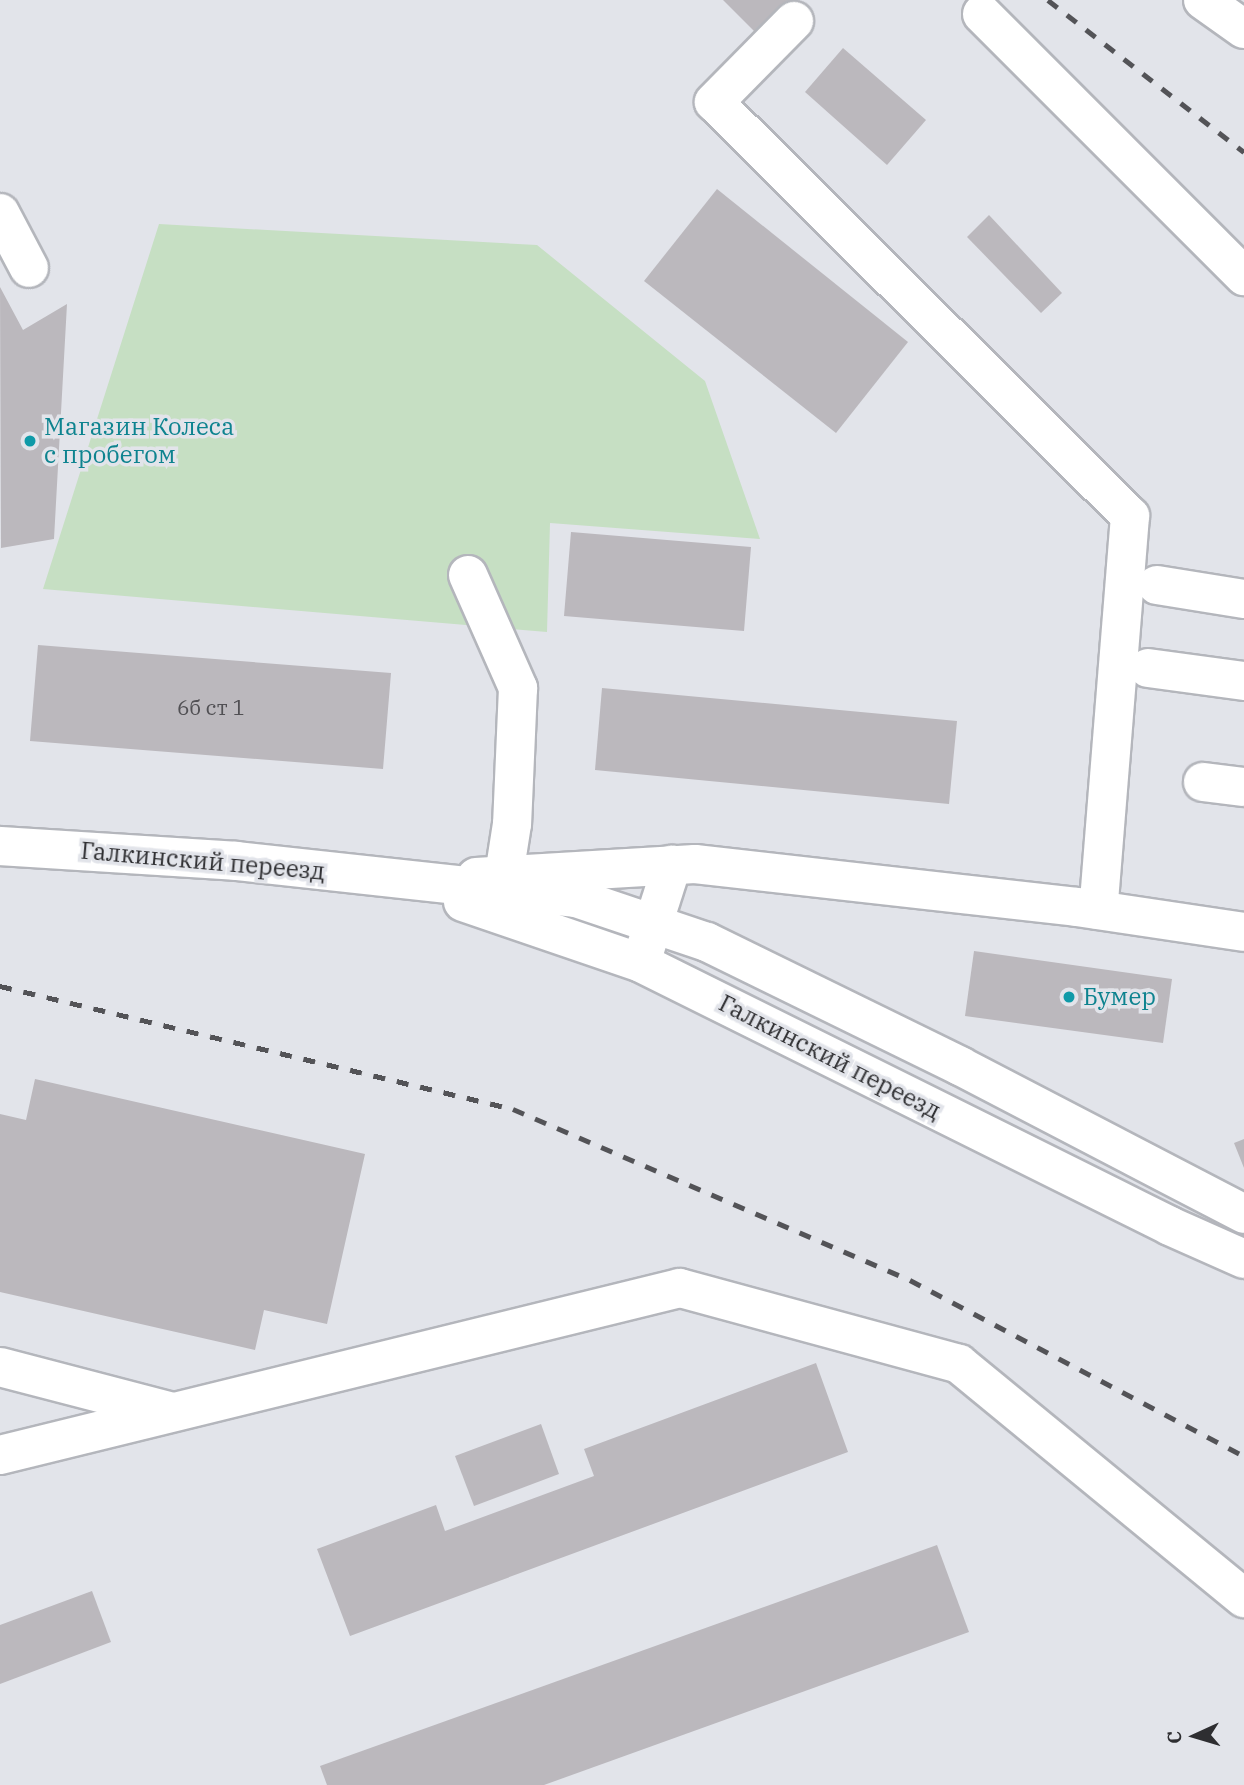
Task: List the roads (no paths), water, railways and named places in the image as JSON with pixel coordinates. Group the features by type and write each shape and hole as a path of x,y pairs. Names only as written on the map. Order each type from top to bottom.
{"main road":[{"path":"1203,0 1244,29"},
{"path":"982,14 1244,276"},
{"path":"794,21 714,102 1130,516 1097,910"},
{"path":"0,213 29,268"},
{"path":"468,575 518,688 512,824 504,875"},
{"path":"1157,585 1244,598"},
{"path":"1148,668 1244,681"},
{"path":"1203,782 1244,787"},
{"name":"Галкинский переезд","path":"0,846 236,861 405,882 576,898 707,942 912,1042 1244,1214"},
{"path":"641,963 651,923 673,865"},
{"path":"405,882 709,865 1097,910 1244,932"},
{"name":"Галкинский переезд","path":"405,882 641,963 1170,1227 1244,1259"},
{"path":"0,1455 680,1288 959,1364 1244,1598"},
{"path":"0,1367 175,1412"}],"railway":[{"path":"1048,0 1244,152"},
{"path":"0,986 513,1109 910,1280 1244,1456"}],"place":[{"name":"Магазин Колеса с пробегом","path":"30,441"},
{"name":"Бумер","path":"1069,997"}]}
